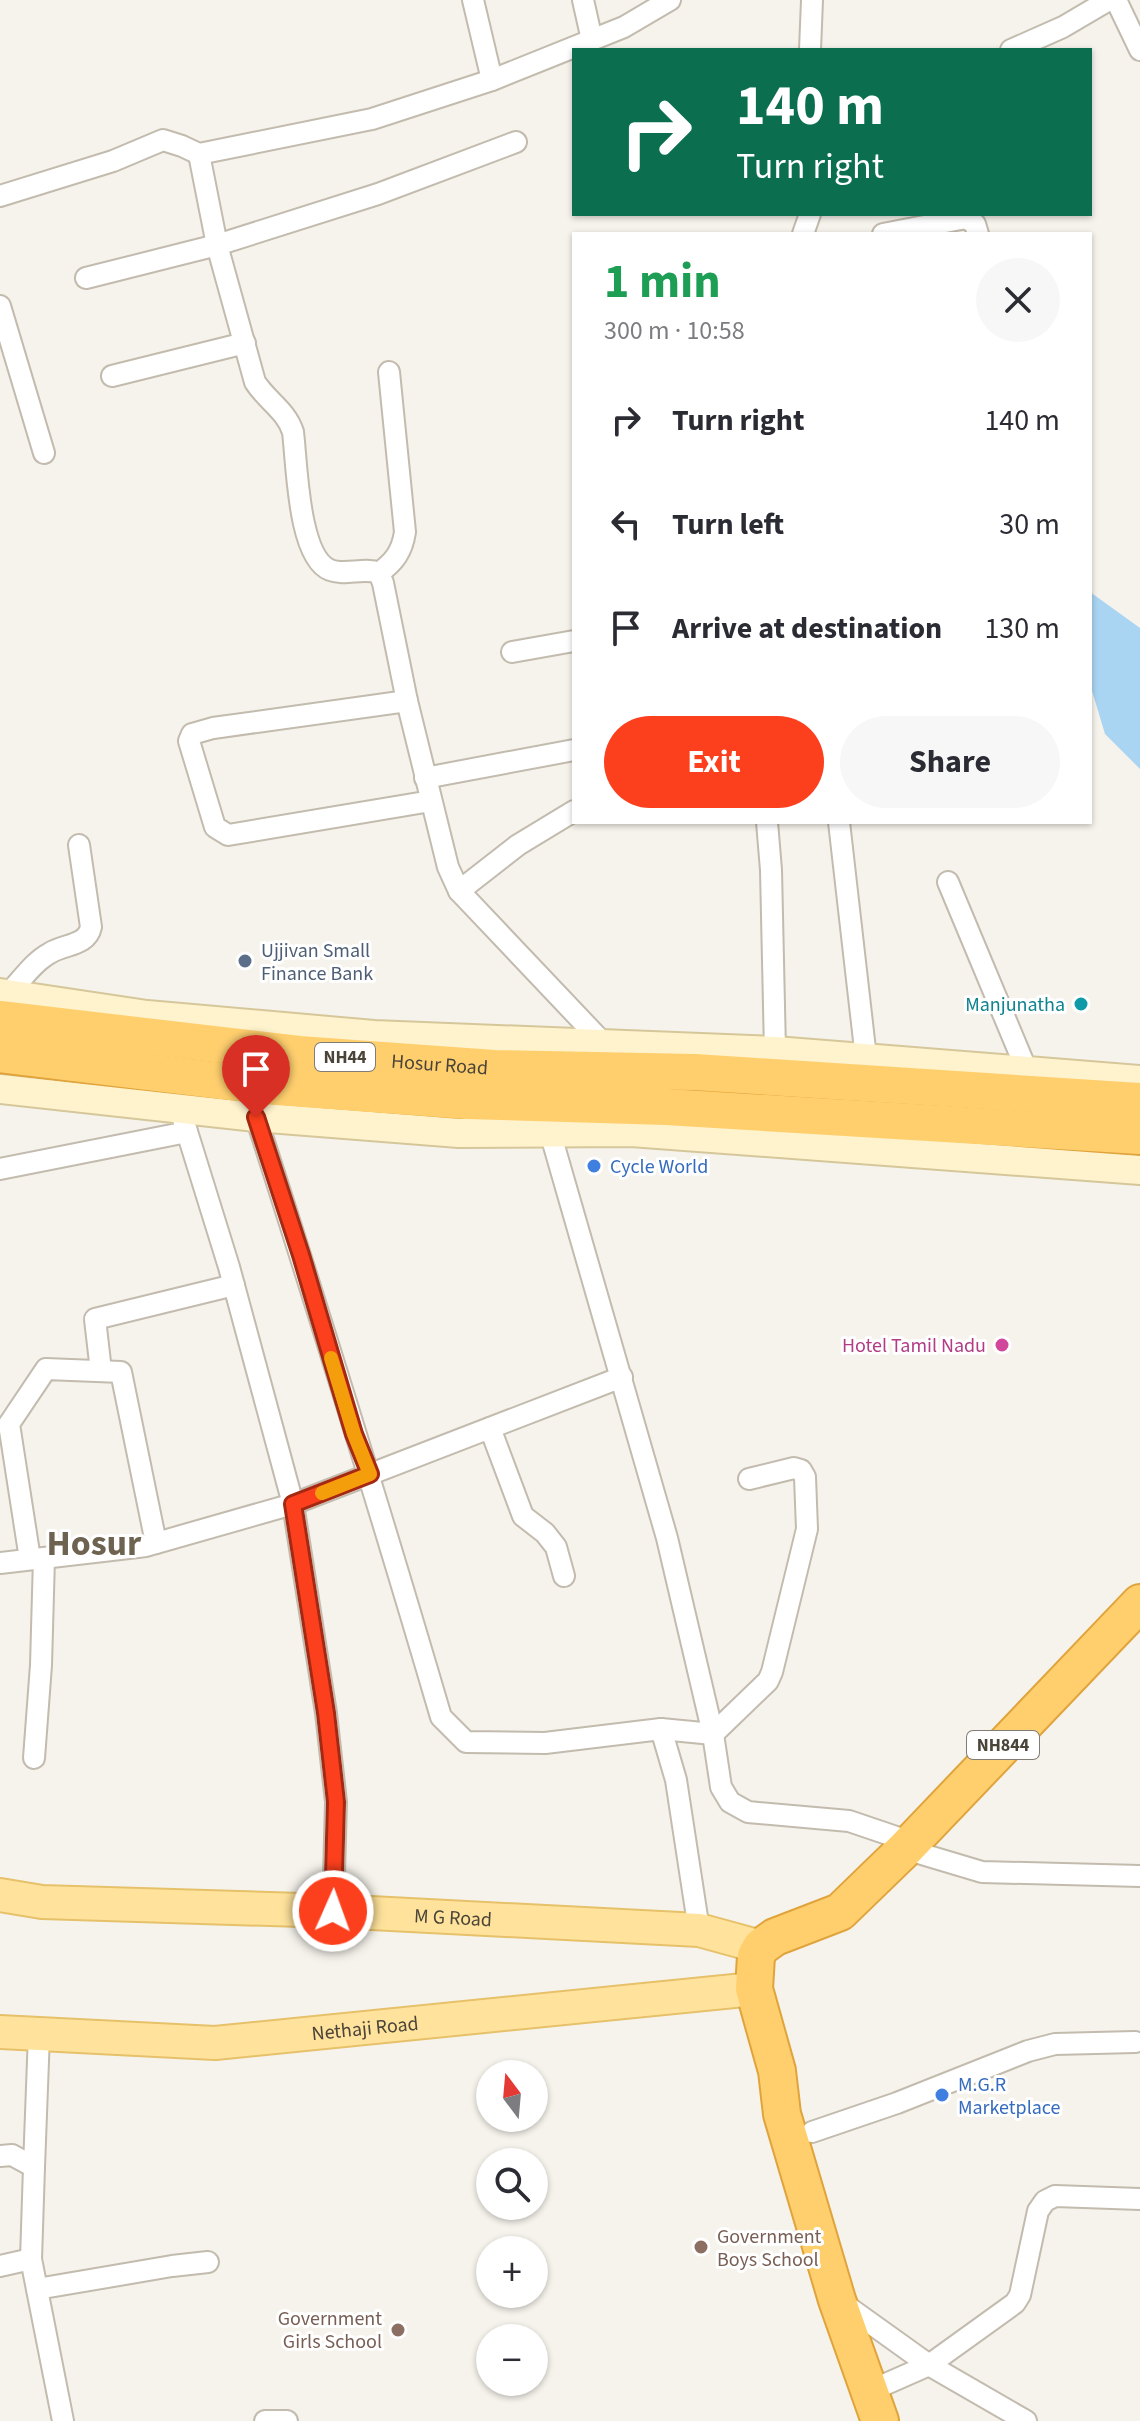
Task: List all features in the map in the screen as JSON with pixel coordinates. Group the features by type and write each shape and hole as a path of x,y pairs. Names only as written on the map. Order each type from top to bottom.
{"highway":[{"name":"Hosur Road","path":"3,1002 299,1054 494,1068 694,1064"},
{"name":"Hosur Road","path":"0,1054 264,1086 670,1116"},
{"name":"NH44","path":"694,1064 1140,1101"},
{"name":"NH44","path":"670,1116 1140,1136"},
{"name":"NH844","path":"750,1943 775,1937 840,1912 908,1846 1140,1603"},
{"path":"750,1943 756,1956 742,1990 757,2076 797,2123 837,2300 870,2412"}],"main road":[{"name":"M G Road","path":"0,1895 42,1902 333,1911 699,1930 750,1943"},
{"name":"Nethaji Road","path":"0,2032 215,2043 742,1990"}],"street":[{"path":"473,0 492,80"},
{"path":"583,0 592,40"},
{"path":"0,196 113,161 163,140 199,154 372,119 492,80 624,27 670,0"},
{"path":"810,48 812,0"},
{"path":"1016,48 1063,27 1109,0"},
{"path":"1116,0 1140,50"},
{"path":"86,278 217,245 378,194 516,142"},
{"path":"199,154 217,245 255,382 262,393 288,417 293,432 307,540 318,563 333,571 372,570 379,573"},
{"path":"893,232 966,218 975,224 977,232"},
{"path":"0,306 44,453"},
{"path":"112,376 245,343"},
{"path":"379,573 394,562 403,545 405,532 389,372"},
{"path":"379,573 425,778 448,867 459,891 604,1044"},
{"path":"512,652 572,641"},
{"path":"407,701 213,728 192,734 189,741 215,827 228,835 431,801"},
{"path":"425,778 572,750"},
{"path":"459,891 518,845 572,812"},
{"path":"767,824 775,1051"},
{"path":"839,824 866,1058"},
{"path":"3,1002 42,957 85,940 90,934 79,845"},
{"path":"948,882 1027,1071"},
{"path":"3,1002 374,1035 604,1044 694,1064 775,1051 1140,1080"},
{"path":"0,1089 184,1120 256,1117 459,1133 631,1132 670,1116 1140,1170"},
{"path":"256,1117 354,1434 370,1474 441,1717 466,1742 545,1743 661,1729 713,1734 768,1681 807,1529 805,1477 801,1470 794,1468 749,1479"},
{"path":"0,1169 184,1120"},
{"path":"184,1120 234,1285 293,1504 326,1713 336,1802 333,1911"},
{"path":"550,1132 667,1538 713,1734 721,1787 730,1802 748,1812 849,1821 982,1872 1140,1876"},
{"path":"101,1371 95,1319 234,1285"},
{"path":"34,1758 41,1665 37,1558 9,1424 46,1369 121,1372 156,1543"},
{"path":"0,1563 156,1543 293,1504 622,1377"},
{"path":"490,1428 523,1516 545,1533 556,1547 564,1576"},
{"path":"661,1729 676,1780 699,1930"},
{"path":"39,2034 31,2259 63,2421"},
{"path":"797,2123 897,2103 1028,2051 1055,2044 1135,2042"},
{"path":"0,2156 12,2155 34,2167"},
{"path":"870,2412 1015,2303 1020,2295 1038,2211 1045,2201 1055,2196 1140,2199"},
{"path":"0,2266 31,2259"},
{"path":"37,2289 208,2262"},
{"path":"837,2300 929,2365 1026,2421"},
{"path":"265,2421 287,2421"}],"water":[{"path":"1092,593 1140,628 1140,769 1105,734 1092,691"}],"slow traffic":[{"path":"322,1493 370,1474 354,1434 331,1358"}],"place":[{"name":"Ujjivan Small Finance Bank","path":"245,961"},
{"name":"Manjunatha","path":"1081,1004"},
{"name":"Cycle World","path":"594,1166"},
{"name":"Hotel Tamil Nadu","path":"1002,1345"},
{"name":"M.G.R Marketplace","path":"942,2095"},
{"name":"Government Boys School","path":"701,2247"},
{"name":"Government Girls School","path":"398,2330"}],"district":[{"name":"Hosur","path":"94,1542"}],"route":[{"path":"256,1117 354,1434 370,1474 293,1504 326,1713 336,1802 333,1911"}]}
